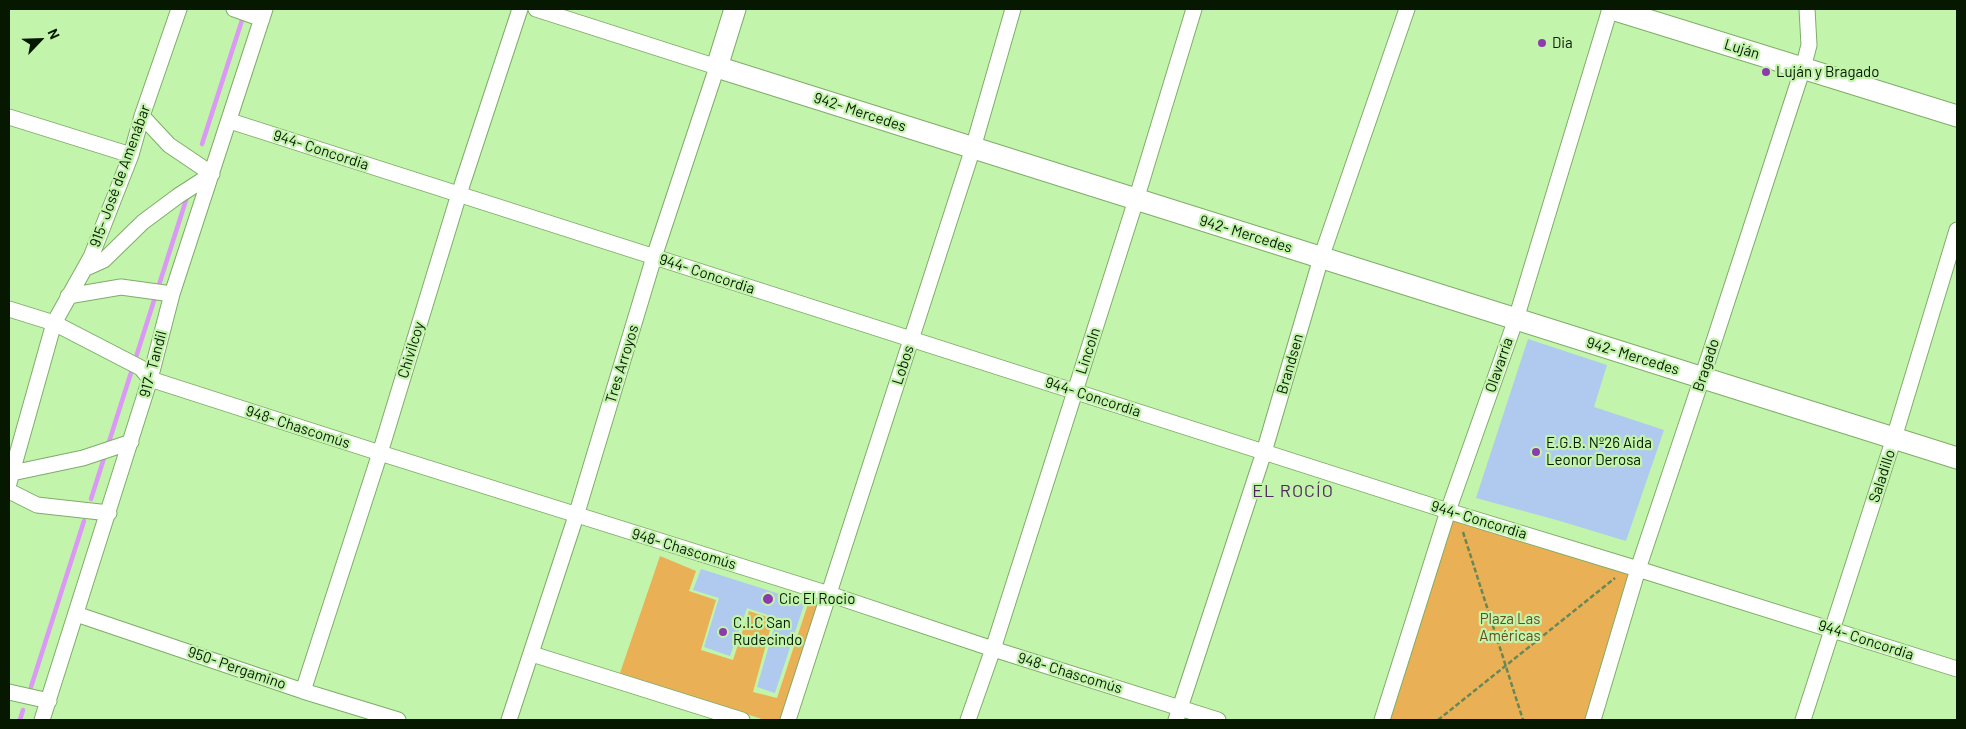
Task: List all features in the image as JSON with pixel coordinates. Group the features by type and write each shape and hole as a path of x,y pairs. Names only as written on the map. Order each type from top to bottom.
{"main road":[{"name":"Tres Arroyos","path":"717,66 735,9"},
{"name":"Luján","path":"1611,9 1957,116"},
{"name":"942- Mercedes","path":"717,66 1957,458"}],"street":[{"name":"915- José de Amenábar","path":"10,478 54,323 91,258 131,155 142,116 179,9"},
{"name":"Chivilcoy","path":"303,691 380,454 459,194 520,9"},
{"name":"942- Mercedes","path":"536,9 717,66"},
{"name":"Lobos","path":"788,720 973,148 1013,9"},
{"name":"Lincoln","path":"968,720 993,650 1136,200 1194,9"},
{"name":"Brandsen","path":"1178,714 1264,452 1321,258 1407,9"},
{"name":"Olavarría","path":"1382,720 1516,319 1611,9"},
{"name":"Bragado","path":"1593,720 1634,567 1702,378 1803,68 1809,44 1807,9"},
{"name":"917- Tandil","path":"42,720 150,379 161,292 212,174 230,121 250,12"},
{"name":"Tres Arroyos","path":"509,720 576,516 654,257 717,66"},
{"path":"84,269 104,260 143,222 212,174 169,145 142,116"},
{"path":"9,117 131,155"},
{"name":"944- Concordia","path":"230,121 1453,512 1957,669"},
{"name":"Saladillo","path":"1802,720 1894,438 1957,230"},
{"path":"68,296 121,287 161,292"},
{"path":"9,309 54,323 141,368 150,379"},
{"name":"948- Chascomús","path":"150,379 380,454 829,594 1178,714 1218,720"},
{"path":"10,478 83,458 131,442"},
{"path":"9,491 37,505 109,513"},
{"name":"950- Pergamino","path":"76,614 303,691 398,720"},
{"path":"532,654 742,720"},
{"path":"9,692 49,701"}],"path":[{"path":"1453,512 1523,720"},
{"path":"1438,720 1634,567"}],"green space":[{"name":"Plaza Las Américas","path":"1448,511 1638,569 1593,720 1382,720"},
{"path":"660,556 696,571 689,591 716,600 701,650 733,660 749,611 773,619 753,692 777,698 808,604 817,606 780,720 765,720 620,673"}],"building":[{"name":"E.G.B. Nº26 Aida Leonor Derosa","path":"1528,339 1607,365 1594,407 1664,430 1626,541 1476,498"},
{"name":"C.I.C San Rudecindo","path":"701,569 805,602 775,693 757,687 777,618 747,608 730,656 704,647 719,598 693,590"}],"waterway":[{"path":"202,144 244,14"},
{"path":"108,445 187,197"},
{"path":"91,499 105,455"},
{"path":"31,687 84,521"},
{"path":"20,720 23,710"}],"place":[{"name":"Dia","path":"1542,43"},
{"name":"Luján y Bragado","path":"1766,72"},
{"name":"E.G.B. Nº26 Aida Leonor Derosa","path":"1536,452"},
{"name":"Cic El Rocio","path":"768,599"},
{"name":"C.I.C San Rudecindo","path":"723,632"}],"district":[{"name":"EL ROCÍO","path":"1293,491"}]}
